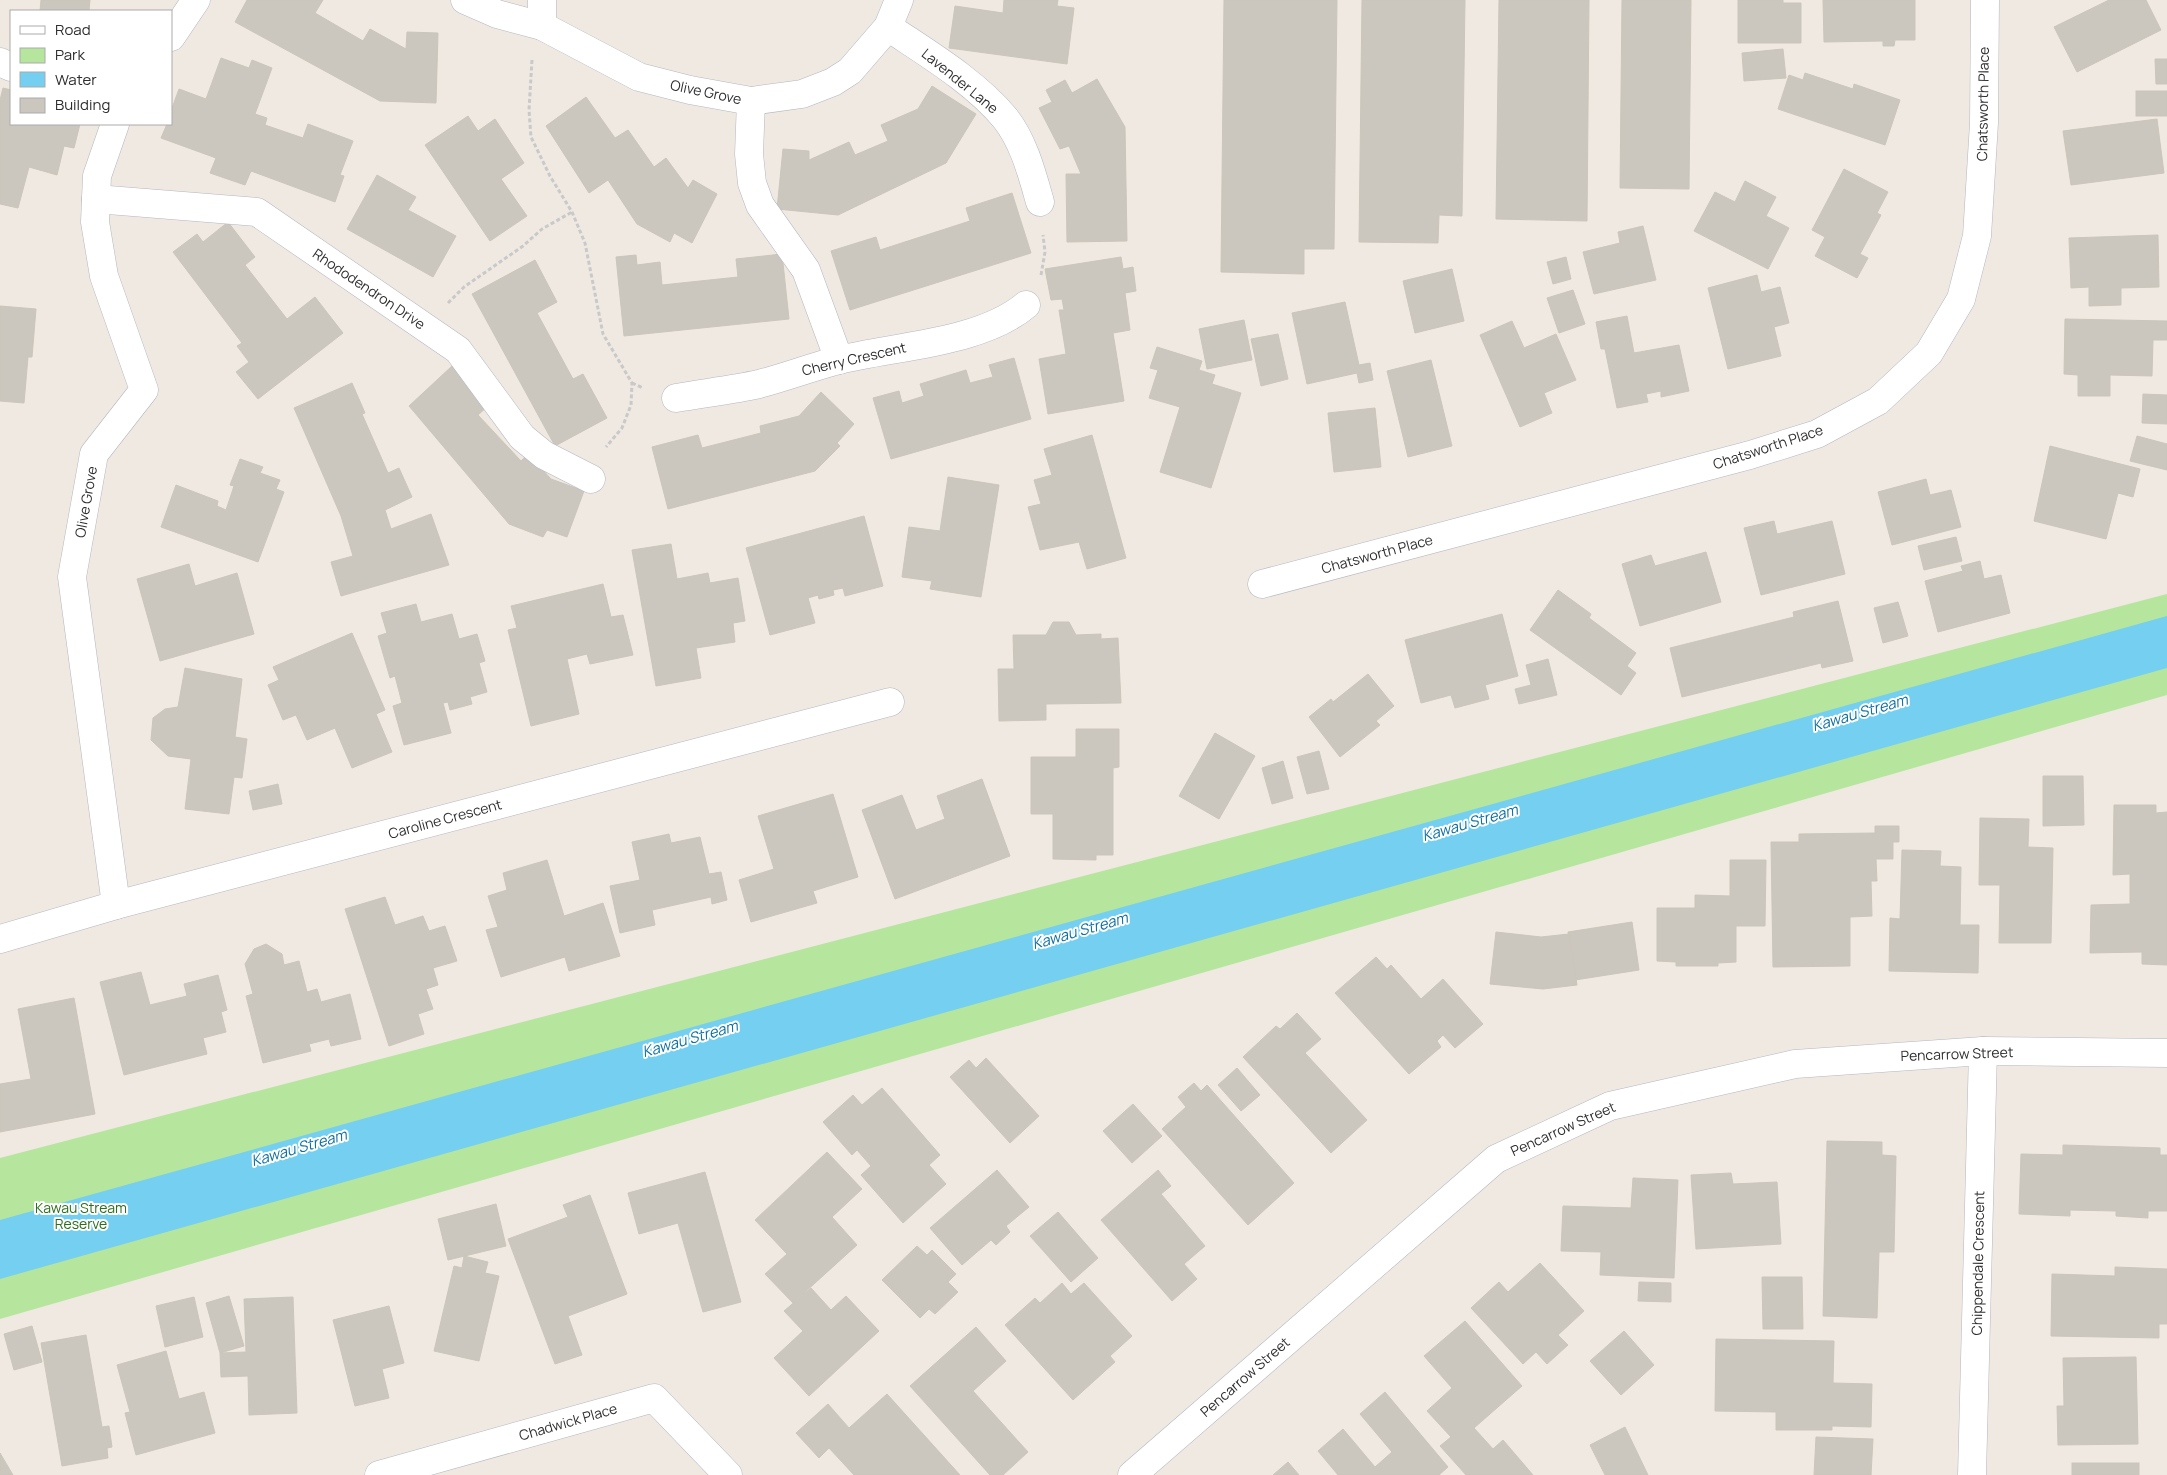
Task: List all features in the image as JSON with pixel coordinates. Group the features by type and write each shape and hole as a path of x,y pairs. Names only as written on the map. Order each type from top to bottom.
{"street":[{"path":"172,36 196,0"},
{"name":"Olive Grove","path":"465,0 497,14 542,13 639,77 750,102 802,94 833,82 850,71 888,27 899,0"},
{"name":"Chatsworth Place","path":"1262,584 1750,455 1817,434 1878,401 1929,353 1961,299 1977,236 1984,123 1985,0"},
{"name":"Lavender Lane","path":"888,27 950,70 988,101 1006,119 1030,168 1040,202"},
{"path":"750,102 749,154 752,183 760,205 806,270 839,360"},
{"name":"Olive Grove","path":"115,125 96,176 95,222 104,276 144,390 94,454 72,577 116,905"},
{"name":"Rhododendron Drive","path":"96,199 257,212 458,350 522,437 544,455 582,474"},
{"name":"Cherry Crescent","path":"676,398 758,384 839,360 950,338 1011,318 1026,305"},
{"name":"Caroline Crescent","path":"0,939 116,905 890,702"},
{"name":"Pencarrow Street","path":"1132,1475 1496,1159 1610,1106 1795,1064 1983,1051 2167,1053"},
{"name":"Chippendale Crescent","path":"1972,1475 1983,1051"},
{"name":"Chadwick Place","path":"379,1475 654,1398 728,1475"}],"path":[{"path":"542,13 530,65 529,110 531,137 550,176 572,212 585,243 603,334 632,383 633,395 622,428 582,474"},
{"path":"1026,305 1036,288 1045,252 1040,202"},
{"path":"424,326 464,287 523,246 542,229 572,212"}],"green space":[{"name":"Kawau Stream Reserve","path":"2167,594 2167,695 0,1319 0,1158"}],"water":[{"name":"Kawau Stream","path":"2167,616 2167,668 0,1279 0,1220"}],"building":[{"path":"41,0 90,0 89,10 40,10"},
{"path":"247,0 323,0 315,13 363,41 370,29 406,49 407,32 438,33 436,103 380,101 235,22"},
{"path":"1004,0 1058,0 1057,6 1074,8 1067,64 949,48 955,6 1003,13"},
{"path":"1224,0 1337,0 1334,249 1304,249 1304,274 1221,272"},
{"path":"1362,0 1465,0 1462,216 1439,215 1438,243 1359,242"},
{"path":"1499,0 1589,0 1587,221 1496,219"},
{"path":"1622,0 1691,0 1689,189 1620,188"},
{"path":"1738,0 1783,0 1783,3 1801,3 1801,43 1738,43"},
{"path":"1823,0 1915,0 1915,40 1895,40 1894,46 1883,46 1883,41 1824,42"},
{"path":"2109,0 2146,0 2161,30 2077,72 2054,27"},
{"path":"1783,49 1786,78 1744,81 1742,53"},
{"path":"221,58 249,68 252,60 272,68 255,114 267,118 265,125 303,138 308,124 353,141 340,175 344,176 335,202 251,171 245,185 210,173 216,158 161,138 167,125 172,125 172,108 179,89 206,99"},
{"path":"2155,59 2167,59 2167,84 2156,84"},
{"path":"1805,73 1853,89 1854,84 1900,100 1885,145 1778,109 1789,75 1803,80"},
{"path":"1097,79 1125,127 1127,241 1067,242 1066,174 1081,174 1069,146 1060,149 1039,108 1052,102 1046,90 1065,80 1072,93"},
{"path":"932,86 976,114 946,163 838,215 777,209 783,149 809,151 809,160 849,142 855,155 888,141 881,125 918,109"},
{"path":"3,88 10,90 10,125 80,125 74,148 64,146 57,175 29,167 18,208 0,204 0,100"},
{"path":"2136,91 2167,91 2167,116 2136,116"},
{"path":"586,97 615,138 628,130 654,167 666,158 688,188 693,180 717,194 692,243 674,233 670,242 637,224 608,180 589,193 546,126"},
{"path":"468,116 478,131 495,119 524,163 501,179 527,216 490,241 425,145"},
{"path":"2157,119 2164,173 2071,185 2063,131"},
{"path":"1844,169 1888,192 1877,213 1881,215 1860,254 1868,258 1857,278 1815,256 1825,237 1812,230"},
{"path":"377,175 416,197 408,210 456,236 433,277 347,229"},
{"path":"1745,181 1776,197 1766,216 1789,228 1768,269 1694,231 1715,192 1735,202"},
{"path":"1012,193 1031,253 850,310 831,251 876,237 880,250 970,221 966,208"},
{"path":"228,222 255,257 245,265 287,319 315,297 343,333 258,399 236,372 249,362 237,346 242,343 173,252 197,234 203,242"},
{"path":"1643,226 1656,280 1594,294 1583,252 1620,243 1618,232"},
{"path":"2158,235 2159,287 2121,288 2121,305 2089,306 2089,287 2071,288 2069,238"},
{"path":"782,254 789,319 624,336 616,257 636,255 637,265 660,262 662,285 738,277 736,259"},
{"path":"1121,257 1123,269 1133,267 1136,291 1125,293 1130,330 1113,333 1124,401 1048,414 1039,359 1066,354 1059,310 1064,310 1062,299 1051,300 1045,269"},
{"path":"1566,257 1571,279 1553,284 1547,262"},
{"path":"535,260 557,302 537,313 573,379 583,374 607,418 555,446 472,294"},
{"path":"1452,269 1464,321 1415,333 1403,281"},
{"path":"1757,275 1761,292 1780,287 1789,323 1774,327 1781,356 1728,369 1708,288"},
{"path":"1573,290 1585,324 1559,333 1547,298"},
{"path":"1345,302 1359,365 1370,363 1373,380 1359,383 1357,373 1307,384 1292,313"},
{"path":"0,306 36,309 32,357 28,357 24,403 0,401"},
{"path":"1627,316 1634,353 1679,345 1689,391 1661,397 1661,391 1646,394 1648,402 1617,408 1605,349 1601,349 1596,322"},
{"path":"2065,319 2167,321 2167,340 2153,340 2152,376 2110,375 2110,396 2078,396 2078,375 2064,374"},
{"path":"1244,320 1252,360 1207,369 1199,329"},
{"path":"1512,321 1524,348 1556,334 1576,380 1544,393 1552,413 1520,427 1480,335"},
{"path":"1278,334 1288,379 1261,386 1251,339"},
{"path":"1157,347 1202,361 1199,370 1215,375 1212,384 1241,393 1211,488 1160,472 1180,407 1149,398 1158,370 1150,368"},
{"path":"1014,358 1031,419 891,459 873,398 899,391 902,403 924,396 920,384 966,370 970,383 993,377 989,365"},
{"path":"1431,360 1452,446 1408,457 1387,371"},
{"path":"452,366 489,405 478,415 521,461 528,454 551,479 584,491 567,537 547,530 543,537 509,524 409,406"},
{"path":"352,383 365,413 362,414 388,473 399,468 412,497 385,510 391,529 431,514 449,565 341,596 331,562 353,556 341,516 294,408"},
{"path":"821,392 854,424 837,443 840,446 815,471 668,509 652,447 698,435 702,448 761,433 760,426 799,416"},
{"path":"2143,394 2167,395 2167,424 2142,423"},
{"path":"1375,408 1381,467 1334,472 1328,413"},
{"path":"1092,435 1126,558 1087,569 1079,542 1040,550 1028,507 1041,504 1034,480 1052,475 1044,449"},
{"path":"2137,436 2167,444 2167,470 2130,461"},
{"path":"2050,446 2140,469 2133,497 2118,493 2106,539 2034,521"},
{"path":"240,459 263,467 260,473 280,480 276,489 284,492 258,562 161,527 176,485 218,501 217,506 226,510 234,486 230,485"},
{"path":"948,477 999,485 981,597 930,589 932,581 902,577 909,527 940,531"},
{"path":"1926,479 1930,495 1951,490 1961,527 1892,545 1878,492"},
{"path":"864,516 883,586 845,596 843,588 833,590 834,595 819,599 818,595 808,598 815,623 770,635 746,548"},
{"path":"1774,521 1777,534 1832,521 1845,574 1761,595 1744,528"},
{"path":"1956,537 1962,561 1924,570 1918,546"},
{"path":"671,544 677,579 708,573 710,583 738,578 745,621 733,623 735,642 696,648 701,678 656,686 632,550"},
{"path":"1706,552 1721,602 1640,626 1622,564 1651,555 1655,566"},
{"path":"1980,561 1984,579 2001,575 2010,613 1938,632 1925,581 1963,571 1961,566"},
{"path":"189,564 195,586 237,573 254,634 160,661 137,579"},
{"path":"603,584 611,617 623,615 633,655 590,664 587,654 567,659 579,714 531,726 508,630 517,628 511,606"},
{"path":"1558,590 1591,614 1589,618 1636,653 1627,666 1636,673 1621,695 1530,630"},
{"path":"1838,601 1853,661 1822,668 1821,663 1682,697 1670,648 1794,617 1793,612"},
{"path":"1898,602 1908,636 1883,643 1874,608"},
{"path":"416,604 421,622 452,614 459,639 477,634 485,661 479,663 487,692 470,697 472,704 450,710 448,702 443,703 451,733 404,745 393,706 402,703 395,676 390,678 378,636 387,633 381,613"},
{"path":"1502,614 1518,676 1485,685 1489,699 1455,708 1451,695 1421,703 1405,640"},
{"path":"1053,622 1069,622 1076,635 1101,634 1101,639 1118,638 1121,703 1046,704 1046,720 999,721 998,669 1014,669 1013,635 1046,635"},
{"path":"352,633 385,710 376,714 392,752 352,768 335,728 307,740 296,715 283,720 268,685 279,680 273,667"},
{"path":"1548,659 1557,695 1519,704 1515,689 1531,685 1526,665"},
{"path":"185,668 242,679 235,737 247,739 242,778 234,777 229,814 185,809 191,759 168,756 151,740 153,718 165,709 178,707"},
{"path":"1368,674 1394,706 1376,721 1380,725 1340,757 1309,717 1331,699 1333,702"},
{"path":"1076,729 1119,729 1119,767 1113,768 1113,855 1096,855 1096,860 1053,859 1053,814 1031,814 1031,757 1076,757"},
{"path":"1215,733 1255,756 1219,819 1179,796"},
{"path":"1319,751 1329,789 1307,794 1297,757"},
{"path":"1283,761 1293,798 1272,804 1262,768"},
{"path":"2043,776 2083,776 2084,825 2043,826"},
{"path":"982,779 1010,856 895,899 862,810 902,795 916,830 945,819 937,796"},
{"path":"278,784 282,804 253,810 249,791"},
{"path":"833,794 858,877 813,891 817,903 751,922 739,880 774,869 758,816"},
{"path":"2114,805 2156,805 2156,813 2167,812 2167,965 2142,964 2142,952 2090,953 2091,905 2130,904 2130,874 2113,875"},
{"path":"1980,818 2029,819 2028,847 2053,848 2051,943 1999,943 2000,885 1979,885"},
{"path":"1875,826 1899,826 1899,842 1893,842 1893,859 1876,859 1877,881 1871,881 1872,916 1850,917 1850,966 1773,967 1771,842 1799,842 1799,834 1875,833"},
{"path":"669,834 671,843 700,837 709,874 721,872 727,900 712,904 711,897 652,910 655,925 620,933 610,886 640,880 632,842"},
{"path":"1902,850 1941,851 1940,866 1961,867 1960,925 1979,925 1978,973 1889,971 1890,918 1900,919"},
{"path":"547,860 564,916 603,903 620,956 569,971 565,957 501,977 486,930 498,927 488,896 507,890 503,873"},
{"path":"1730,860 1766,860 1765,926 1736,926 1736,962 1718,963 1718,966 1676,966 1676,962 1657,961 1657,908 1695,908 1695,895 1730,896"},
{"path":"385,897 395,925 423,916 429,931 445,926 457,961 433,968 438,985 426,989 433,1009 418,1014 424,1034 389,1046 345,909"},
{"path":"1632,922 1639,970 1575,980 1568,932"},
{"path":"1496,932 1541,937 1569,934 1577,985 1543,989 1490,984"},
{"path":"266,944 282,954 284,965 299,961 307,992 317,989 321,1002 350,994 361,1039 331,1046 329,1039 309,1044 311,1051 263,1063 246,996 253,994 245,964 254,949"},
{"path":"1376,957 1387,969 1391,965 1421,999 1443,979 1483,1024 1455,1048 1443,1035 1437,1041 1441,1047 1409,1074 1335,993"},
{"path":"141,972 150,1005 187,996 184,984 218,975 227,1010 221,1012 226,1032 203,1038 207,1054 124,1075 100,982"},
{"path":"74,998 95,1114 0,1132 0,1084 31,1079 18,1009"},
{"path":"1297,1013 1321,1039 1305,1053 1367,1120 1331,1153 1243,1057 1276,1026 1280,1029"},
{"path":"986,1058 1039,1116 1010,1143 950,1077 969,1060 976,1068"},
{"path":"1237,1068 1260,1095 1241,1111 1218,1085"},
{"path":"1194,1083 1201,1091 1207,1085 1294,1183 1248,1225 1162,1129 1186,1107 1178,1097"},
{"path":"882,1088 940,1155 929,1165 946,1184 903,1223 861,1175 871,1166 857,1150 852,1155 823,1122 853,1095 862,1105"},
{"path":"1133,1104 1162,1136 1132,1163 1103,1131"},
{"path":"1827,1141 1882,1142 1882,1155 1896,1156 1894,1252 1879,1252 1877,1318 1823,1316"},
{"path":"2063,1145 2160,1148 2160,1155 2167,1155 2167,1211 2148,1211 2148,1218 2116,1216 2116,1211 2070,1210 2070,1216 2019,1214 2021,1154 2063,1155"},
{"path":"827,1152 862,1189 832,1217 857,1245 793,1303 765,1274 787,1254 755,1220"},
{"path":"997,1170 1029,1207 1006,1226 1010,1232 996,1245 991,1240 962,1265 930,1228"},
{"path":"1158,1170 1171,1186 1161,1194 1205,1246 1184,1264 1197,1279 1172,1301 1101,1220"},
{"path":"705,1172 741,1302 703,1312 678,1223 639,1234 628,1193"},
{"path":"1731,1173 1733,1184 1777,1182 1781,1244 1696,1249 1691,1175"},
{"path":"1633,1178 1678,1180 1674,1278 1600,1275 1601,1252 1561,1251 1563,1206 1631,1208"},
{"path":"590,1195 627,1294 568,1316 582,1355 555,1364 508,1239 568,1217 563,1205"},
{"path":"496,1204 506,1246 448,1260 438,1219"},
{"path":"1058,1212 1098,1258 1071,1282 1030,1236"},
{"path":"917,1246 927,1255 932,1250 956,1274 948,1282 958,1292 935,1314 929,1309 920,1318 882,1280"},
{"path":"464,1256 488,1262 485,1273 499,1276 479,1361 434,1351 454,1266 462,1268"},
{"path":"1540,1263 1584,1311 1558,1335 1568,1345 1547,1364 1536,1352 1523,1364 1471,1308 1499,1282 1508,1292"},
{"path":"2115,1267 2167,1269 2167,1324 2159,1324 2159,1338 2051,1336 2052,1274 2115,1276"},
{"path":"1762,1277 1802,1277 1803,1329 1763,1329"},
{"path":"1639,1282 1671,1283 1671,1302 1638,1301"},
{"path":"1062,1283 1071,1294 1084,1283 1132,1336 1110,1356 1115,1362 1073,1400 1005,1325 1035,1298 1040,1303"},
{"path":"811,1288 831,1310 846,1296 879,1331 809,1396 774,1358 803,1331 784,1311"},
{"path":"229,1296 244,1346 220,1353 206,1303"},
{"path":"194,1297 203,1337 165,1347 156,1306"},
{"path":"293,1297 297,1413 249,1415 248,1376 221,1377 220,1353 246,1352 244,1299"},
{"path":"389,1306 404,1363 382,1369 389,1398 355,1406 333,1320"},
{"path":"1465,1321 1522,1386 1474,1428 1493,1449 1503,1440 1533,1475 1466,1475 1440,1446 1451,1437 1427,1411 1452,1388 1424,1356"},
{"path":"32,1326 42,1362 14,1370 4,1334"},
{"path":"976,1327 1006,1361 973,1391 1028,1452 1003,1475 990,1475 910,1386"},
{"path":"1624,1331 1654,1365 1621,1395 1590,1361"},
{"path":"86,1335 102,1427 109,1426 112,1447 107,1448 108,1458 62,1466 41,1343"},
{"path":"1716,1339 1834,1341 1833,1383 1872,1384 1871,1427 1832,1426 1832,1430 1776,1430 1776,1412 1715,1411"},
{"path":"166,1351 179,1399 204,1392 215,1433 136,1455 125,1413 130,1412 117,1365"},
{"path":"2136,1357 2138,1444 2058,1445 2057,1406 2064,1406 2063,1358"},
{"path":"1385,1392 1448,1467 1439,1475 1338,1475 1318,1451 1343,1429 1375,1467 1392,1452 1360,1414"},
{"path":"887,1394 960,1475 854,1475 829,1448 819,1458 796,1433 828,1404 849,1428"},
{"path":"1625,1427 1648,1475 1605,1475 1590,1445"},
{"path":"1816,1437 1873,1439 1871,1475 1814,1475"},
{"path":"0,1453 13,1475 0,1475"},
{"path":"1288,1462 1299,1475 1273,1475"},
{"path":"2072,1463 2139,1463 2139,1475 2072,1475"}]}
